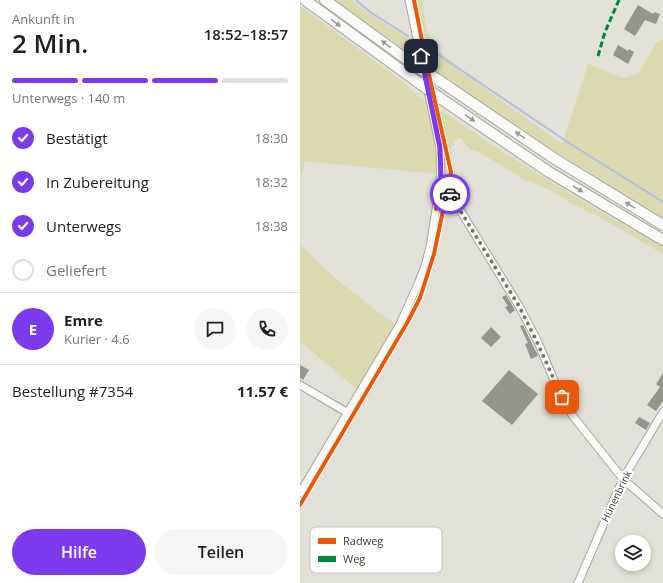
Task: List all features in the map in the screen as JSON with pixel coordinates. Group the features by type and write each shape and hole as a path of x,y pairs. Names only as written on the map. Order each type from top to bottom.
{"highway":[{"path":"305,0 437,96 549,172 663,240"},
{"path":"325,0 417,67 555,159 663,225"}],"street":[{"path":"300,493 400,324 418,284 430,247 441,179 440,148 409,0"},
{"path":"441,179 519,306 572,415 623,479 663,514"},
{"path":"300,385 348,413"},
{"name":"Hünenbrink","path":"578,583 623,479 663,412"}],"green space":[{"path":"333,0 352,0 368,13 409,39 412,55"},
{"path":"416,0 422,0 426,28 434,48 483,87 562,144 588,64 623,78 638,74 657,42 663,39 663,218 516,127 430,69"},
{"path":"300,6 407,85 413,92 429,104 437,150 438,174 304,161 304,168 300,178"},
{"path":"438,108 465,127 549,180 663,247 663,254 598,216 571,203 548,189 523,179 479,152 471,150 460,137 454,142 451,150 457,182 463,197 462,205 460,206 450,189 445,175 444,143"},
{"path":"300,243 322,266 358,297 396,325 359,391 300,341"}],"building":[{"path":"638,5 653,14 654,12 660,14 656,24 645,20 635,36 624,29"},
{"path":"618,45 628,51 629,49 634,52 628,64 613,55"},
{"path":"506,295 515,310 510,314 505,307 508,306 502,297"},
{"path":"523,325 538,356 531,359 525,344 528,343 520,326"},
{"path":"491,327 501,337 491,347 481,338"},
{"path":"300,365 309,370 303,380 300,378"},
{"path":"509,370 538,394 512,425 482,401"},
{"path":"663,373 663,401 656,411 647,405 660,387 656,384"},
{"path":"639,417 650,423 646,430 635,423"}],"waterway":[{"path":"356,0 370,12 408,36"},
{"path":"433,51 569,143 663,202"}],"marked path":[{"path":"598,56 605,32 619,0"}],"cycle path":[{"path":"300,505 407,323 420,298 434,254 451,172 414,0"},
{"path":"436,209 441,179 439,141"}],"way so far":[{"path":"450,194 519,306 562,397"}],"route":[{"path":"421,56 440,148 441,179 450,194"}]}
